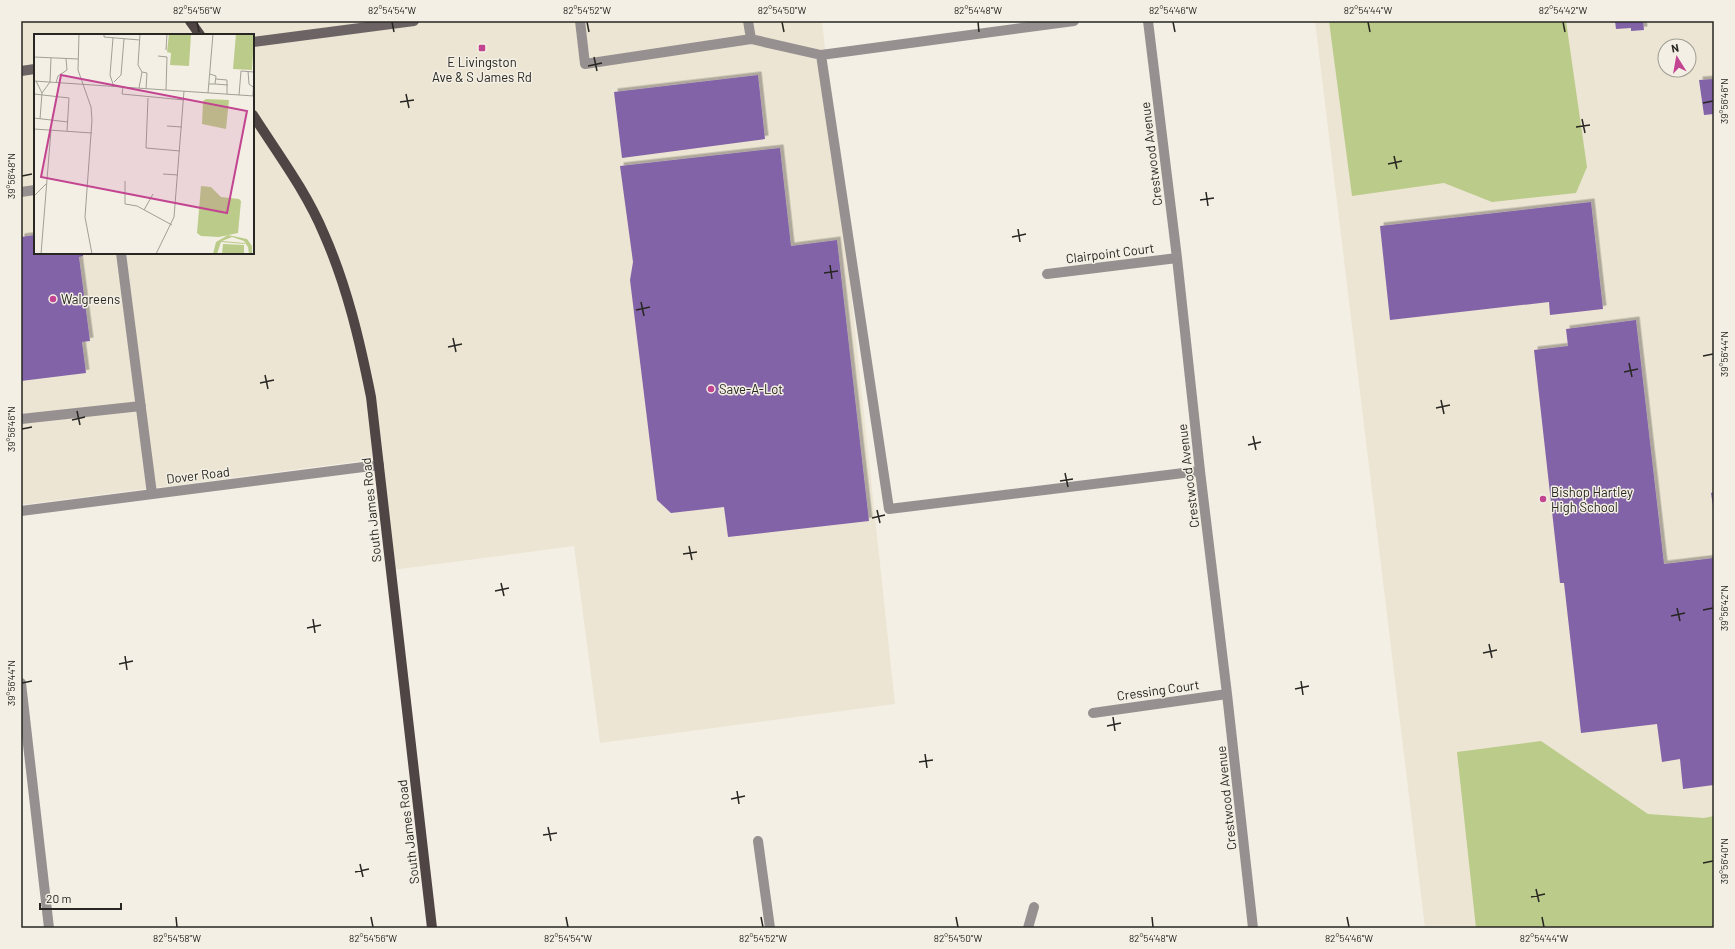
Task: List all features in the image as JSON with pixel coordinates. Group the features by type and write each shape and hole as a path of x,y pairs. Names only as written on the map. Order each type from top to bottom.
{"main road":[{"path":"190,21 199,34"},
{"path":"254,42 414,21"},
{"path":"21,70 34,69"},
{"name":"South James Road","path":"254,116 291,170 324,233 348,299 361,346 371,397 432,928"}],"street":[{"path":"580,21 585,64 750,39 821,55 1074,21"},
{"path":"748,21 750,39"},
{"name":"Crestwood Avenue","path":"1148,21 1177,258 1253,928"},
{"path":"821,55 888,509 1200,471"},
{"path":"21,192 34,190"},
{"path":"121,254 152,494"},
{"name":"Clairpoint Court","path":"1047,274 1177,258"},
{"path":"21,419 141,406"},
{"name":"Dover Road","path":"21,511 378,465"},
{"path":"21,683 49,928"},
{"name":"Cressing Court","path":"1093,713 1227,694"},
{"path":"758,842 770,928"},
{"path":"1028,928 1034,907"}],"shaded area":[{"path":"21,21 822,21 895,704 600,743 574,546 392,570 377,459 21,505"},
{"name":"Bishop Hartley High School","path":"1315,21 1714,21 1714,928 1425,928"}],"green space":[{"path":"1329,21 1566,21 1587,167 1576,193 1492,202 1444,183 1352,196"},
{"path":"1541,741 1648,814 1704,818 1714,816 1714,928 1476,928 1457,752"}],"building":[{"path":"1615,21 1643,21 1644,30 1631,31 1631,28 1616,29"},
{"path":"758,75 765,139 622,158 614,92"},
{"path":"1714,79 1714,114 1704,115 1699,80"},
{"path":"780,148 791,246 837,240 869,521 728,537 724,507 671,513 657,500 630,280 633,262 620,166"},
{"path":"1591,202 1603,309 1550,315 1549,302 1390,320 1380,226"},
{"name":"Walgreens","path":"34,235 34,254 83,254 83,256 79,257 90,341 82,342 86,373 21,381 21,237"},
{"path":"1636,320 1664,564 1714,558 1714,785 1683,789 1680,759 1662,762 1657,724 1581,733 1564,583 1560,583 1534,350 1568,346 1566,329"},
{"path":"1714,492 1714,506 1713,506 1711,493"}],"place":[{"name":"E Livingston Ave & S James Rd","path":"482,48"},
{"name":"Walgreens","path":"53,299"},
{"name":"Save-A-Lot","path":"711,389"},
{"name":"Bishop Hartley High School","path":"1543,499"}]}
